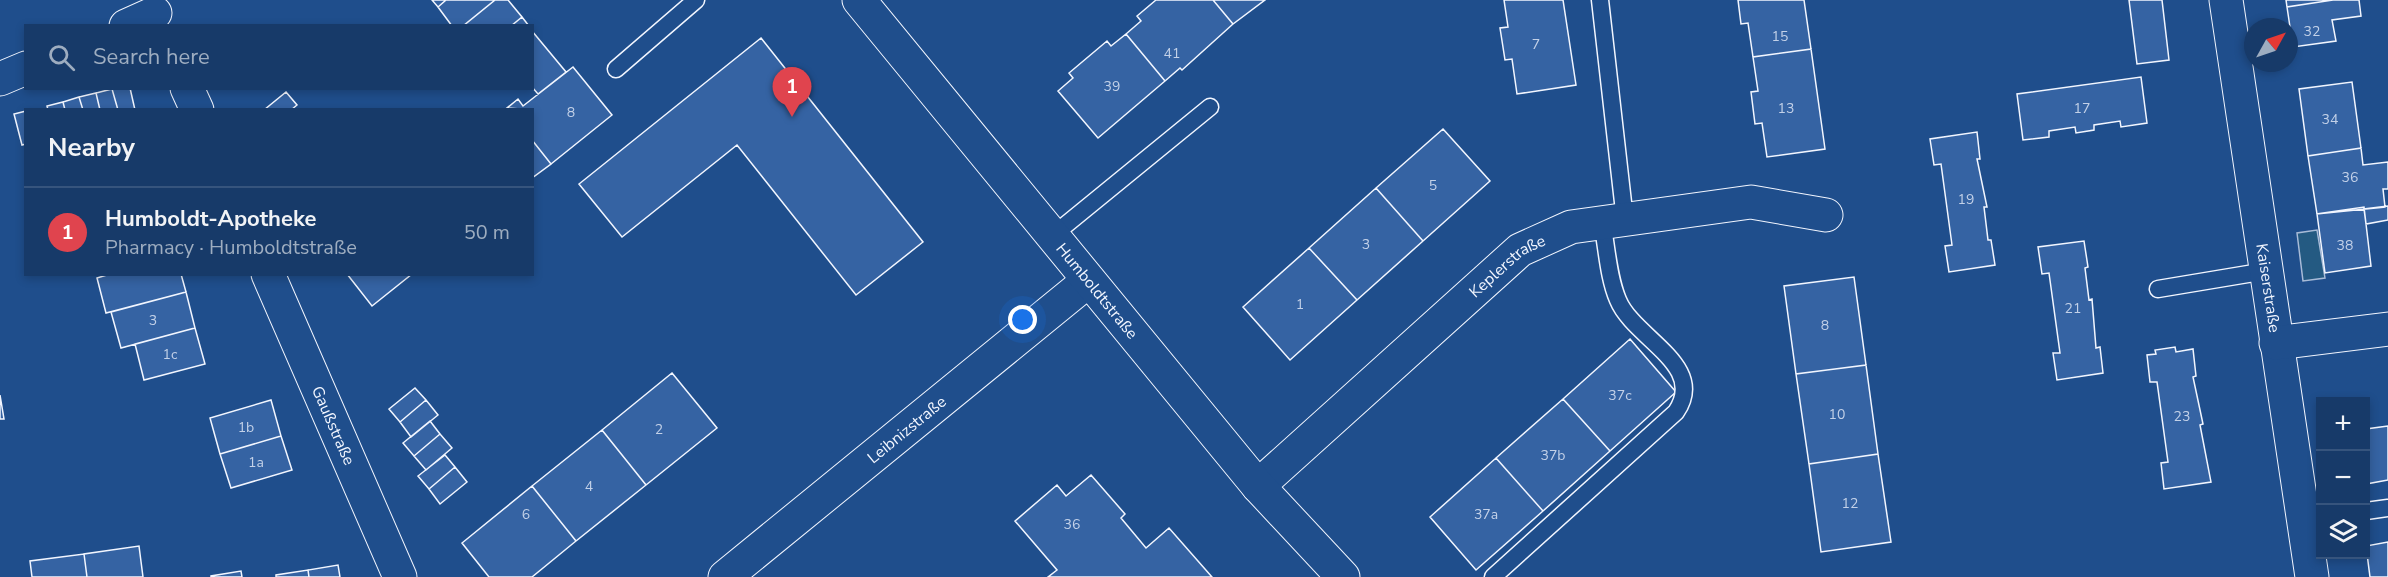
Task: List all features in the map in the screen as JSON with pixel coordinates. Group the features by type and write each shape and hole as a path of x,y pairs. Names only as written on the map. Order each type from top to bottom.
{"street":[{"name":"Kaiserstraße","path":"2226,0 2276,343 2312,519 2312,577"},
{"name":"Humboldtstraße","path":"871,4 1088,281 1258,486 1343,577"},
{"path":"0,79 24,69"},
{"path":"188,90 195,108"},
{"name":"Keplerstraße","path":"1258,486 1520,249 1572,227 1751,202 1826,214"},
{"name":"Gaußstraße","path":"269,276 400,577"},
{"name":"Leibnizstraße","path":"725,577 1088,281"},
{"path":"2276,343 2388,329"}],"lane":[{"path":"616,69 696,0"},
{"path":"1493,577 1676,412 1684,400 1686,389 1680,371 1618,303 1600,0"},
{"path":"1052,236 1210,107"},
{"path":"2158,289 2266,271"},
{"path":"2370,510 2388,508"}],"shaded area":[{"path":"2317,230 2325,278 2303,281 2297,233"}],"building":[{"path":"432,0 446,0 438,7"},
{"path":"446,0 495,0 465,24 451,24 438,7"},
{"path":"495,0 508,0 522,17 513,24 465,24"},
{"path":"1156,0 1213,0 1233,24 1182,70 1180,68 1165,81 1126,34 1141,21 1137,16"},
{"path":"1213,0 1265,0 1233,24"},
{"path":"1504,0 1563,0 1576,85 1517,94 1512,59 1505,60 1500,28 1508,27"},
{"path":"1738,0 1804,0 1811,49 1753,57 1748,23 1741,24"},
{"path":"2129,0 2162,0 2169,60 2137,64"},
{"path":"2286,0 2333,0 2287,7"},
{"path":"2333,0 2359,0 2361,16 2332,20 2336,41 2298,46 2298,18 2289,18 2287,7"},
{"path":"522,17 527,24 513,24"},
{"path":"534,33 566,72 538,94 534,89"},
{"path":"1126,34 1165,81 1098,138 1058,91 1073,78 1069,73 1107,41 1111,46"},
{"path":"761,38 923,242 856,295 737,145 622,237 579,184"},
{"path":"1811,49 1825,149 1767,157 1762,123 1755,124 1751,92 1758,91 1753,57"},
{"path":"573,67 612,115 551,164 534,143 534,108 507,108 518,99 523,106"},
{"path":"2141,77 2147,123 2121,127 2120,121 2094,125 2094,130 2076,133 2075,127 2049,131 2049,137 2023,140 2017,94"},
{"path":"2352,82 2361,148 2308,156 2299,89"},
{"path":"112,90 130,90 135,108 117,108"},
{"path":"112,90 117,108 100,108 96,93"},
{"path":"286,92 297,105 293,108 266,108"},
{"path":"96,93 100,108 82,108 79,97"},
{"path":"79,97 82,108 64,108 63,102"},
{"path":"63,102 64,108 48,108 47,106"},
{"path":"24,112 24,144 22,145 14,114"},
{"path":"1443,129 1490,181 1423,241 1376,188"},
{"path":"1977,132 1980,159 1977,159 1987,207 1984,207 1988,240 1991,240 1995,265 1949,272 1945,246 1952,245 1941,164 1934,165 1930,139"},
{"path":"534,143 551,164 534,177"},
{"path":"2361,148 2363,165 2388,162 2388,189 2383,189 2385,207 2317,214 2308,156"},
{"path":"1376,188 1423,241 1357,300 1309,248"},
{"path":"2388,206 2388,220 2366,224 2364,209"},
{"path":"2364,207 2371,266 2325,273 2317,214"},
{"path":"2084,241 2089,300 2092,299 2096,348 2100,347 2103,373 2057,380 2053,353 2060,353 2049,273 2042,274 2038,247"},
{"path":"1309,248 1357,300 1290,360 1243,307"},
{"path":"104,276 182,276 186,292 106,313 97,278"},
{"path":"349,276 410,276 372,306"},
{"path":"1854,277 1866,365 1796,374 1784,286"},
{"path":"186,292 195,328 121,348 111,312"},
{"path":"195,328 205,364 144,380 135,344"},
{"path":"1630,339 1676,392 1610,451 1563,399"},
{"path":"2175,347 2176,352 2193,349 2196,376 2193,377 2203,424 2200,425 2211,482 2164,489 2161,463 2168,462 2157,382 2150,382 2147,355 2156,354 2155,350"},
{"path":"1866,365 1878,454 1809,464 1796,374"},
{"path":"672,373 717,428 646,485 602,430"},
{"path":"415,388 426,400 400,422 389,409"},
{"path":"0,395 4,419 0,419"},
{"path":"1563,399 1610,451 1543,511 1496,458"},
{"path":"271,400 281,436 220,454 210,418"},
{"path":"426,400 438,415 411,437 400,422"},
{"path":"430,421 440,434 414,456 403,443"},
{"path":"2388,426 2388,480 2370,483 2370,451 2370,428"},
{"path":"602,430 646,485 576,541 532,486"},
{"path":"440,434 452,448 426,470 414,456"},
{"path":"281,436 292,470 231,488 220,454"},
{"path":"1878,454 1891,542 1821,552 1809,464"},
{"path":"445,455 455,467 429,489 418,476"},
{"path":"1496,458 1543,511 1476,570 1430,517"},
{"path":"455,467 467,482 440,504 429,489"},
{"path":"1091,475 1125,514 1121,518 1146,548 1169,528 1212,577 1048,577 1057,570 1015,521 1057,485 1066,496"},
{"path":"532,486 576,541 532,577 489,577 462,543"},
{"path":"2388,542 2388,577 2370,577 2368,559 2370,559 2370,545"},
{"path":"139,546 143,577 87,577 84,554"},
{"path":"84,554 87,577 32,577 30,561"},
{"path":"338,565 340,577 309,577 308,570"},
{"path":"308,570 309,577 276,577 276,575"},
{"path":"241,571 242,577 211,577 211,576"}],"place":[{"name":"Humboldt-Apotheke","path":"792,117"}]}
